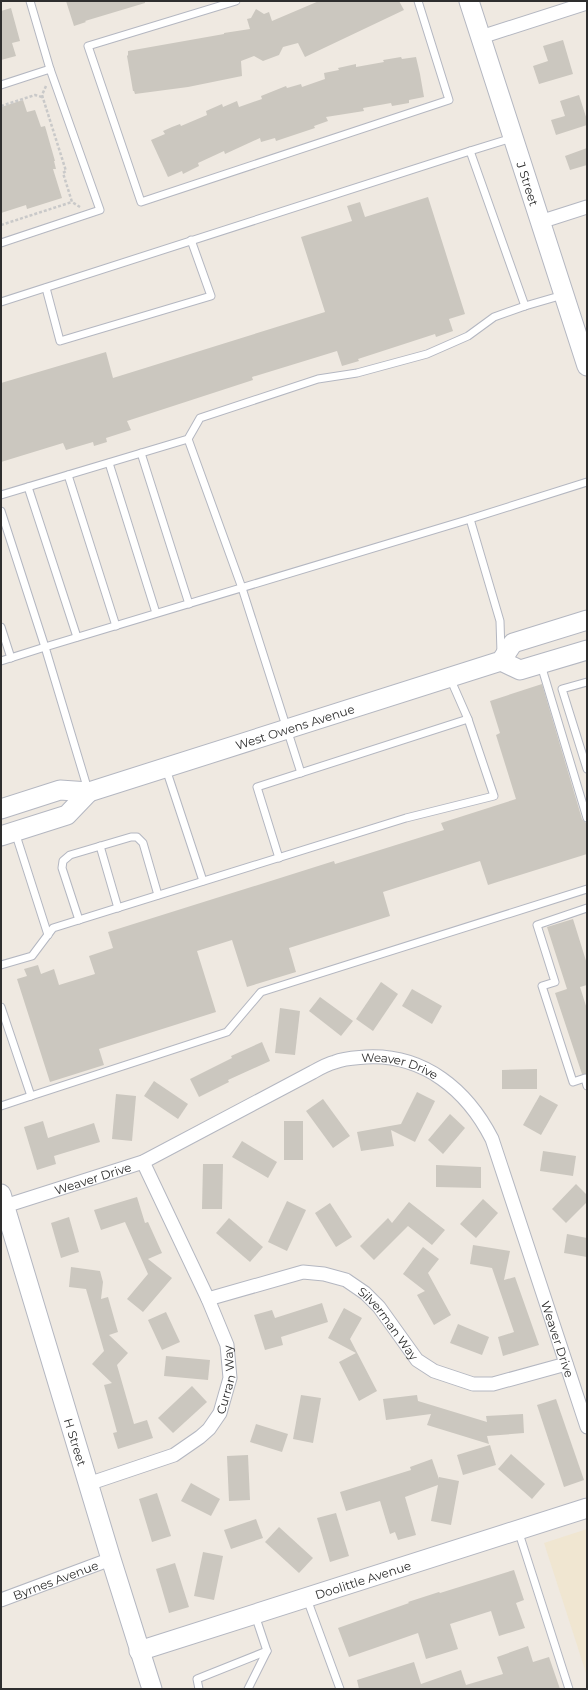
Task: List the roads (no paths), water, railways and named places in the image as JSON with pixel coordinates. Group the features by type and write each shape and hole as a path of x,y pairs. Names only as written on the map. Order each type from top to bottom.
{"street":[{"name":"J Street","path":"469,1 587,366"},
{"path":"481,37 587,3"},
{"path":"540,222 587,207"},
{"path":"587,620 513,643 501,661 520,670 587,650"},
{"name":"West Owens Avenue","path":"1,809 60,790 89,792 501,661"},
{"name":"West Owens Avenue","path":"8,834 67,815 89,792"},
{"name":"Weaver Drive","path":"3,1200 142,1162 336,1061 352,1058 382,1057 422,1068 437,1076 460,1094 482,1120 492,1140 587,1427"},
{"name":"Curran Way","path":"88,1484 174,1456 209,1429 220,1413 230,1378 227,1345 208,1299 142,1162"},
{"name":"H Street","path":"3,1200 110,1559 152,1689"},
{"name":"Silverman Way","path":"208,1299 303,1272 324,1274 346,1280 365,1293 379,1307 417,1360 434,1371 474,1384 493,1384 566,1364"},
{"name":"Doolittle Avenue","path":"139,1651 587,1508"},
{"name":"Byrnes Avenue","path":"1,1600 110,1559"}],"lane":[{"path":"1,243 100,210 51,71 30,1"},
{"path":"236,1 88,46 141,202 449,100 418,1"},
{"path":"1,85 51,71"},
{"path":"1,302 513,137"},
{"path":"470,151 525,306"},
{"path":"46,288 60,341 211,296 191,240"},
{"path":"1,495 188,439 200,418 318,379 357,373 426,354 468,336 494,317 564,294"},
{"path":"188,439 242,588 301,773"},
{"path":"141,453 189,604"},
{"path":"109,463 156,613"},
{"path":"68,475 116,626"},
{"path":"1,661 76,637 470,519 587,482"},
{"path":"28,487 76,637"},
{"path":"1,511 45,647 89,792"},
{"path":"470,519 500,621 501,661"},
{"path":"1,628 11,658"},
{"path":"541,664 587,818"},
{"path":"1,965 32,956 53,928 406,818 494,796 468,719 450,678"},
{"path":"587,682 562,689 587,769"},
{"path":"279,858 257,787 468,719"},
{"path":"166,768 203,881"},
{"path":"8,834 48,934"},
{"path":"79,920 62,868 63,861 70,855 131,837 138,837 143,843 158,895"},
{"path":"100,846 118,908"},
{"path":"1,1106 226,1032 261,992 587,889"},
{"path":"587,908 537,925 555,982 542,986 573,1082 585,1078 587,1086"},
{"path":"1,1007 31,1096"},
{"path":"518,1530 569,1689"},
{"path":"307,1598 340,1689"},
{"path":"248,1689 267,1651 255,1614"},
{"path":"199,1689 197,1679 267,1651"}]}
